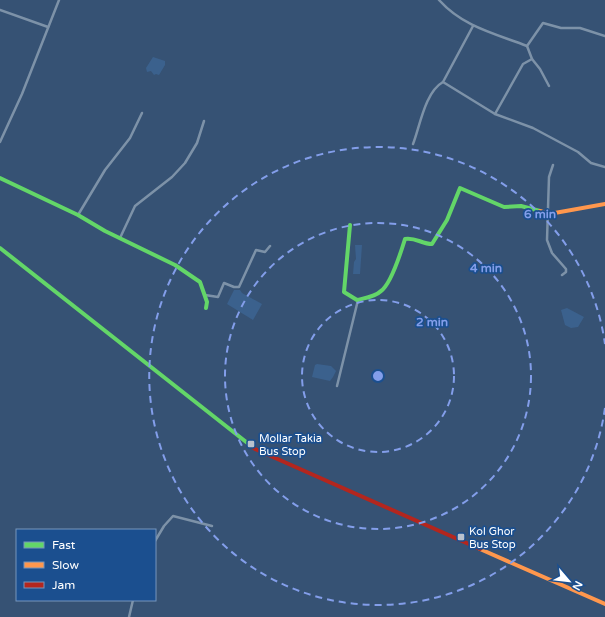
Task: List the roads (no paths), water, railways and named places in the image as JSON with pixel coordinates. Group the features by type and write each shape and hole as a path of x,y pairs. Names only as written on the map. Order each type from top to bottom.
{"main road":[{"path":"0,178 78,215 105,231 175,265 200,282 207,302 206,308"},
{"path":"350,225 344,292 358,300 375,295 382,291 393,271 405,239 409,237 427,244 432,244 447,220 460,188 504,207 521,206 549,214 605,204"},
{"path":"0,248 255,449 605,604"}],"street":[{"path":"0,142 22,94 60,0"},
{"path":"440,0 446,7 473,26 527,46 532,59 540,69 549,86"},
{"path":"0,10 48,27"},
{"path":"527,46 543,23 561,28 580,28 605,36"},
{"path":"413,144 429,99 437,85 443,82 473,26"},
{"path":"495,114 523,64 532,59"},
{"path":"443,82 495,114 533,128 578,152 591,163 605,167"},
{"path":"78,215 105,170 130,138 142,113"},
{"path":"120,238 136,206 172,178 185,163 197,143 204,121"},
{"path":"553,165 549,178 547,240 552,253 566,269 566,272 562,275"},
{"path":"205,295 218,297 224,283 234,287 239,287 256,250 264,252 270,246"},
{"path":"337,386 358,300"},
{"path":"156,539 164,526 173,516 212,526"},
{"path":"129,617 133,601"}],"water":[{"path":"153,57 165,61 165,65 159,75 154,75 151,71 147,72 146,68"},
{"path":"355,245 362,245 360,274 353,274 354,262 356,259"},
{"path":"234,290 240,290 242,293 262,304 253,320 227,304"},
{"path":"567,308 584,317 578,327 571,328 565,325 561,310"},
{"path":"315,365 331,366 336,371 330,381 312,377"}],"place":[{"name":"Mollar Takia Bus Stop","path":"251,444"},
{"name":"Kol Ghor Bus Stop","path":"461,537"}]}
